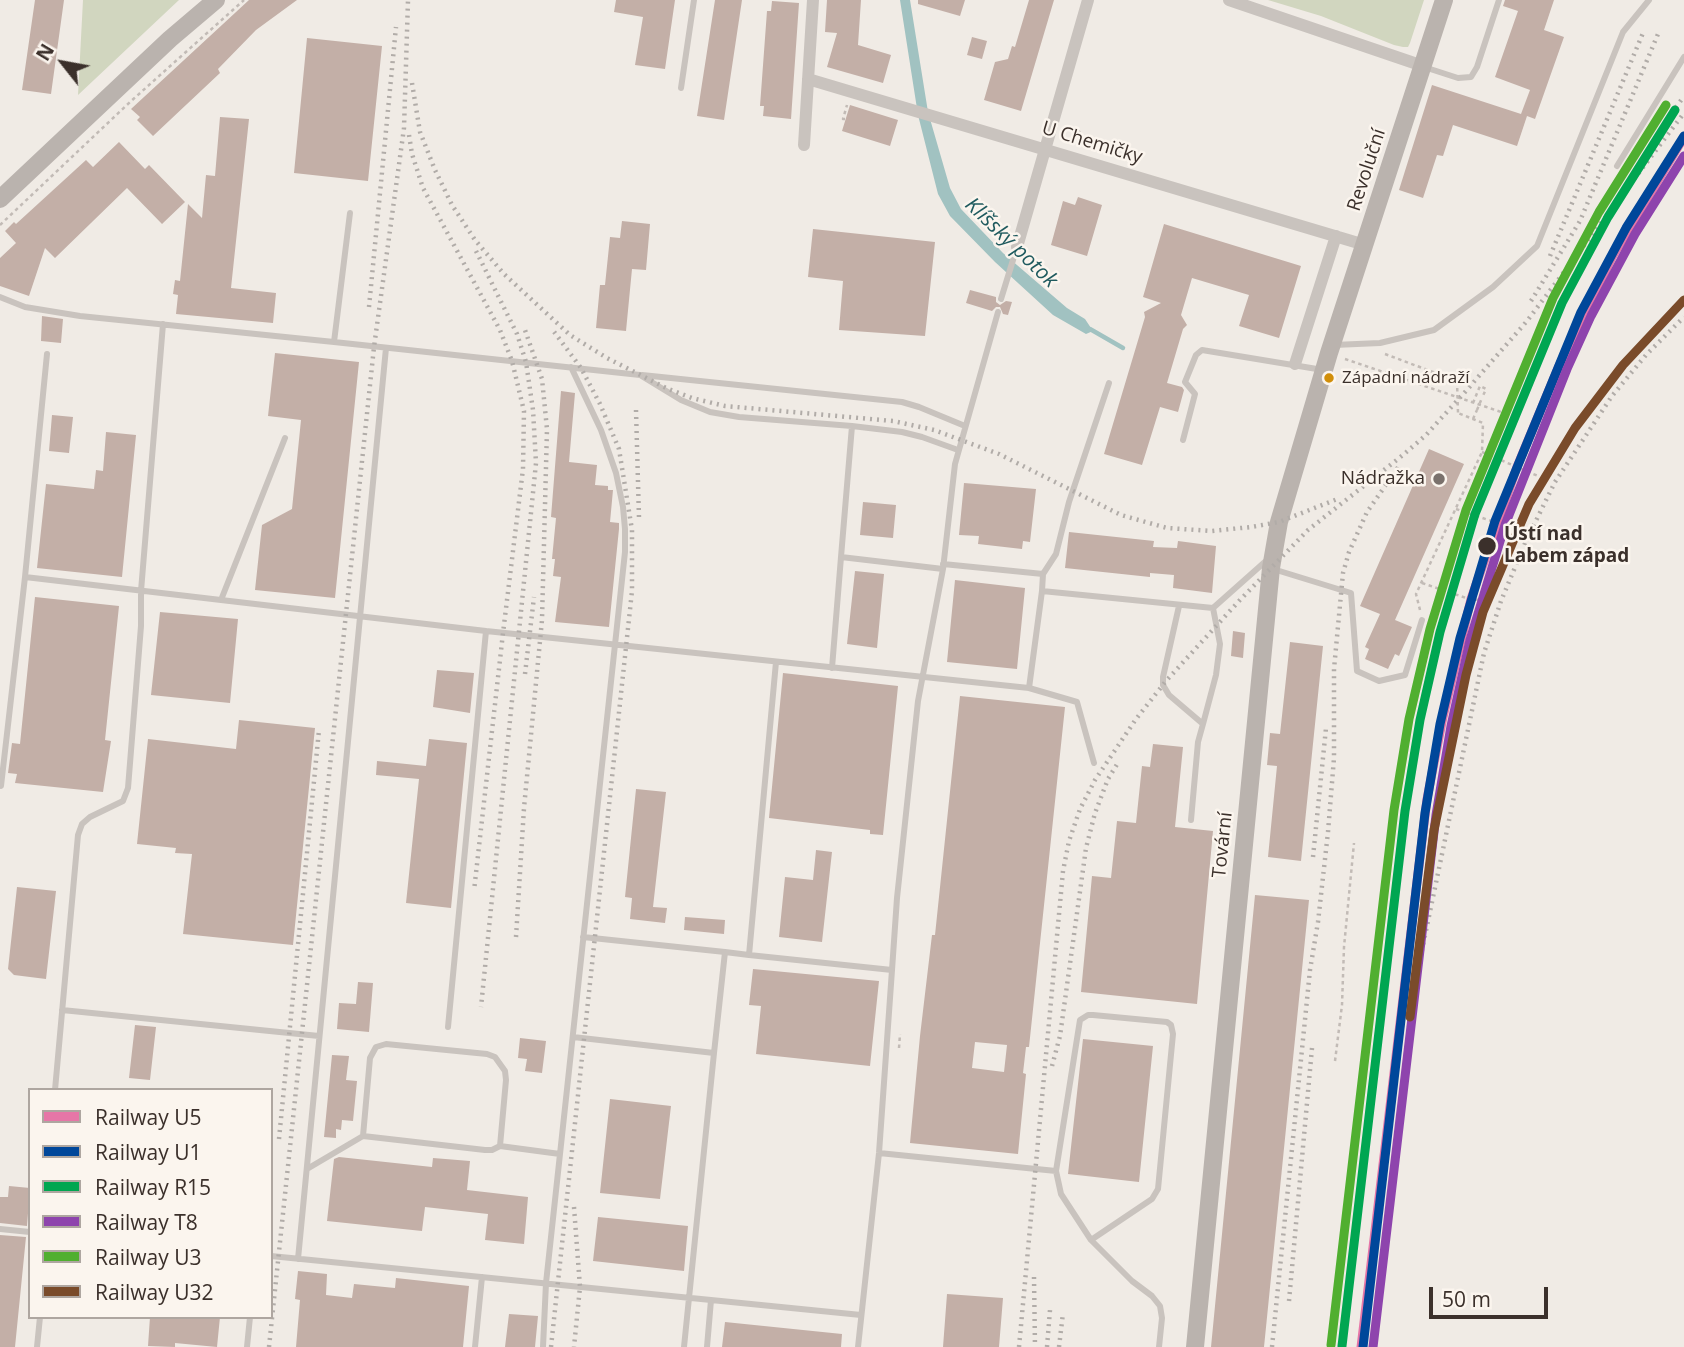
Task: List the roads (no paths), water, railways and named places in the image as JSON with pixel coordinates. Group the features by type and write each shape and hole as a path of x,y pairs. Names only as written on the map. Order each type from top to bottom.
{"street":[{"path":"0,199 170,39 216,0"},
{"path":"804,145 813,0"},
{"path":"1016,250 1088,0"},
{"path":"1229,0 1423,66"},
{"name":"Revoluční","path":"1328,356 1444,0"},
{"name":"U Chemičky","path":"808,79 1365,245"},
{"path":"1295,364 1336,236"},
{"name":"Tovární","path":"1195,1347 1272,562 1279,522 1328,356"}],"lane":[{"path":"681,88 694,0"},
{"path":"1423,66 1458,78 1471,76 1477,67 1499,0"},
{"path":"1183,440 1195,394 1185,382 1196,355 1202,350 1295,364 1434,330 1493,287 1537,246 1623,32 1649,0"},
{"path":"1617,166 1684,57"},
{"path":"334,342 350,213"},
{"path":"1001,299 1016,250"},
{"path":"0,297 25,307 163,324 902,402 965,426"},
{"path":"858,1347 879,1153 897,898 918,701 943,566 958,450 998,312"},
{"path":"55,1088 78,835 82,824 90,817 123,801 128,788 163,324"},
{"path":"298,1259 386,348"},
{"path":"1,786 47,354"},
{"path":"542,1347 546,1283 625,552 623,507 616,473 601,430 571,367"},
{"path":"640,375 696,408 724,416 852,426 912,434 958,450"},
{"path":"1029,688 1043,574 1056,554 1069,502 1109,383"},
{"path":"832,668 852,426"},
{"path":"221,600 285,438"},
{"path":"841,557 1043,574"},
{"path":"1042,591 1213,608 1272,562 1351,593 1357,671 1379,681 1405,675 1422,620"},
{"path":"25,577 486,631 1029,688 1077,702 1094,763"},
{"path":"1179,606 1163,685 1169,695 1203,724"},
{"path":"1191,820 1198,742 1216,674 1220,644 1213,608"},
{"path":"448,1027 486,631"},
{"path":"749,955 776,662"},
{"path":"583,937 892,970"},
{"path":"684,1347 725,952"},
{"path":"62,1010 319,1037"},
{"path":"1091,1240 1152,1199 1158,1189 1173,1034 1171,1025 1161,1021 1093,1015 1080,1020 1056,1171 1061,1194 1091,1240 1160,1306 1162,1318 1159,1347"},
{"path":"573,1037 714,1053"},
{"path":"363,1136 370,1058 376,1048 386,1044 487,1054 501,1062 506,1080 500,1146"},
{"path":"307,1169 363,1136 485,1150 500,1146 560,1154"},
{"path":"879,1153 1056,1171"},
{"path":"0,1229 28,1232"},
{"path":"273,1256 861,1315"},
{"path":"475,1347 482,1277"},
{"path":"707,1347 711,1300"},
{"path":"37,1347 40,1319"},
{"path":"247,1347 250,1319"}],"water":[{"path":"900,0 910,0 928,112 950,188 961,209 1003,253 1067,308 1085,319 1093,331 1086,334 1053,315 950,216 938,194 918,115"}],"waterway":[{"name":"Klíšský potok","path":"1090,329 1123,348"}],"railway":[{"path":"273,1309 374,347 404,128 408,0"},
{"path":"369,307 396,27"},
{"path":"1550,256 1643,33"},
{"path":"1531,301 1580,221 1658,34"},
{"path":"412,83 420,132 435,170 452,205 475,240 504,274 570,335 607,358 666,388 725,406 893,421 934,430 999,454 1121,515 1167,528 1212,531 1251,527 1279,522 1340,498"},
{"path":"1668,119 1684,96"},
{"path":"1019,1347 1063,871 1069,841 1080,809 1095,780 1136,719 1166,681 1239,601 1308,530 1426,435 1465,392 1527,321 1684,113"},
{"path":"409,135 423,188 500,330 512,361 524,411 523,469 474,891"},
{"path":"476,251 517,334 526,362 533,410 536,463 481,1007"},
{"path":"1373,1347 1418,969 1484,653 1501,601 1555,482 1612,396 1646,355 1684,317"},
{"path":"551,1347 632,591 632,530 619,449 581,368 552,329"},
{"path":"516,937 524,808 542,620 547,429 542,379 525,330"},
{"path":"636,410 639,518"},
{"path":"1272,1347 1310,970 1328,832 1334,758 1334,669 1343,573 1349,552 1367,512 1399,466"},
{"path":"525,674 534,597"},
{"path":"1313,857 1326,728"},
{"path":"279,1139 319,730"},
{"path":"1052,1066 1060,1036 1086,848 1095,813 1108,779 1119,761"},
{"path":"1289,1301 1312,1048"},
{"path":"574,1207 580,1287 574,1347"},
{"path":"1034,1277 1035,1347"},
{"path":"1047,1347 1050,1310"},
{"path":"1059,1347 1063,1313"},
{"path":"269,1347 272,1319"}],"rail line":[{"name":"U3","path":"1331,1345 1394,810 1409,719 1430,629 1466,510 1553,298 1599,212 1666,105"},
{"name":"R15","path":"1342,1346 1405,811 1420,720 1440,632 1475,514 1562,303 1608,217 1675,110"},
{"name":"U1","path":"1363,1347 1425,813 1440,724 1460,638 1495,521 1581,312 1626,228 1684,136"},
{"name":"U5","path":"1361,1347 1427,799 1471,599 1517,467 1559,366 1612,257 1684,137"},
{"name":"T8","path":"1373,1347 1436,815 1451,726 1470,640 1505,525 1567,369 1591,316 1635,234 1684,156"},
{"name":"U32","path":"1410,1017 1434,830 1466,675 1483,612 1529,504 1575,428 1623,365 1684,300"}],"place":[{"name":"Západní nádraží","path":"1329,378"},
{"name":"Nádražka","path":"1439,479"},
{"name":"Ústí nad Labem západ","path":"1487,546"}]}
